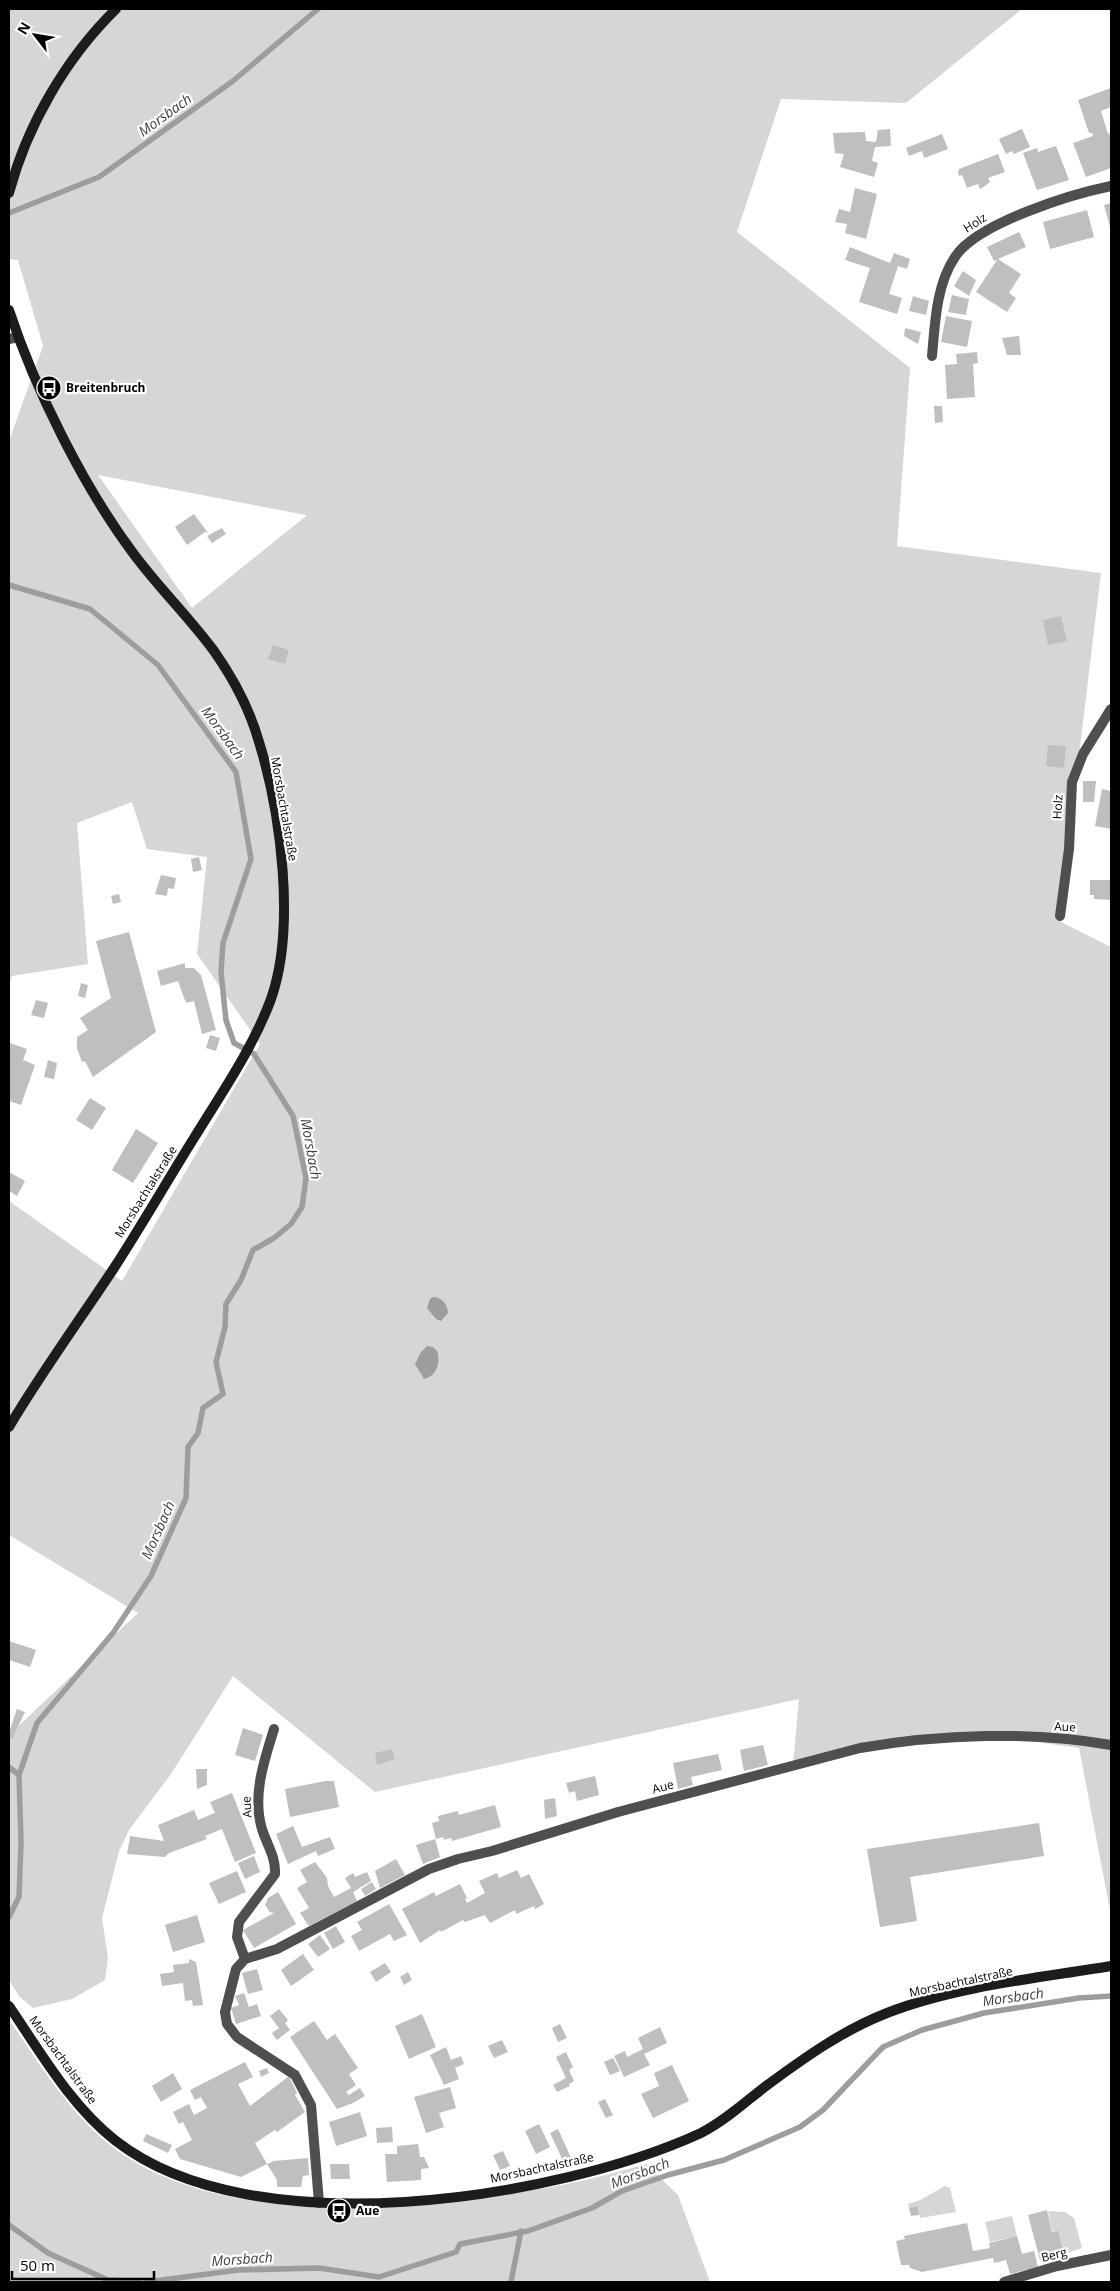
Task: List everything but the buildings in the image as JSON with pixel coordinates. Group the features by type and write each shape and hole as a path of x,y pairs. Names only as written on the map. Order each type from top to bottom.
{"main road":[{"path":"9,193 33,127 46,103 67,68 101,24 116,9"},
{"name":"Morsbachtalstraße","path":"9,310 14,338 83,473 132,552 214,651 240,695 259,740 278,828 283,881 283,922 279,967 272,997 252,1038 116,1264 9,1427"},
{"name":"Morsbachtalstraße","path":"9,2006 83,2110 117,2143 135,2154 177,2175 208,2185 281,2200 384,2202 468,2196 522,2188 644,2156 704,2131 813,2052 862,2024 888,2013 939,1997 1111,1966"}],"street":[{"name":"Holz","path":"932,356 936,316 942,288 955,256 966,243 995,225 1075,195 1111,186"},
{"name":"Holz","path":"1060,916 1069,850 1072,782 1083,754 1111,709"},
{"name":"Aue","path":"274,1729 261,1770 259,1817 273,1856 275,1874 239,1922 237,1937 245,1958 278,1949 429,1869 458,1859 492,1851 618,1812 860,1748 892,1743 980,1737 1079,1740 1111,1745"},
{"path":"245,1958 236,1969 225,2012 227,2024 237,2037 295,2075 311,2105 319,2202"},
{"name":"Berg","path":"1004,2282 1057,2266 1111,2255"}],"shaded area":[{"path":"9,9 1022,9 906,103 781,99 737,232 910,368 897,546 1101,573 1059,921 1111,947 1111,1915 1079,1748 979,1734 890,1742 793,1764 799,1699 375,1792 233,1676 171,1774 129,1830 119,1851 102,1918 108,1958 105,1980 72,1999 33,2008 19,1996 9,1980 9,1735 138,1613 9,1535 9,1201 122,1281 260,1044 197,954 207,857 147,849 132,802 77,823 88,964 12,976 9,985 9,441 43,346 18,260 9,259","holes":["98,475 306,515 192,608"]},
{"path":"433,1297 442,1300 447,1307 448,1313 441,1321 436,1319 427,1308 430,1299"},
{"path":"427,1346 433,1347 437,1351 438,1364 435,1372 424,1379 415,1364 421,1352"},
{"path":"9,2020 70,2105 98,2135 114,2148 149,2170 187,2185 226,2196 268,2202 352,2205 499,2195 537,2190 615,2173 646,2164 678,2195 710,2282 9,2282"},
{"path":"945,2186 950,2188 956,2212 920,2218 918,2207 909,2208 908,2204 920,2200"},
{"path":"1048,2211 1065,2212 1074,2218 1082,2248 1064,2254 1058,2230 1052,2231"},
{"path":"1012,2216 1017,2236 990,2242 985,2222"}],"waterway":[{"name":"Morsbach","path":"9,213 99,177 233,81 318,9"},
{"name":"Morsbach","path":"9,585 90,609 158,665 236,772 251,859 223,943 221,972 226,1020 234,1043 254,1054 293,1116 306,1178 302,1207 291,1224 274,1238 253,1250 241,1280 226,1304 225,1327 216,1362 223,1394 203,1408 198,1433 188,1447 186,1498 151,1576 113,1633 37,1723 19,1775 21,1842 19,1897 9,1917"},
{"path":"9,1767 19,1775"},
{"name":"Morsbach","path":"146,2282 239,2270 319,2268 379,2277 456,2252 460,2244 528,2231 592,2208 622,2191 668,2175 724,2160 800,2127 823,2110 883,2047 922,2030 984,2013 1079,1998 1111,1996"},
{"name":"Morsbach","path":"9,2225 48,2253 108,2280 139,2282"},
{"path":"511,2282 521,2231"}],"place":[{"name":"Breitenbruch","path":"49,388"},
{"name":"Aue","path":"339,2211"}]}
